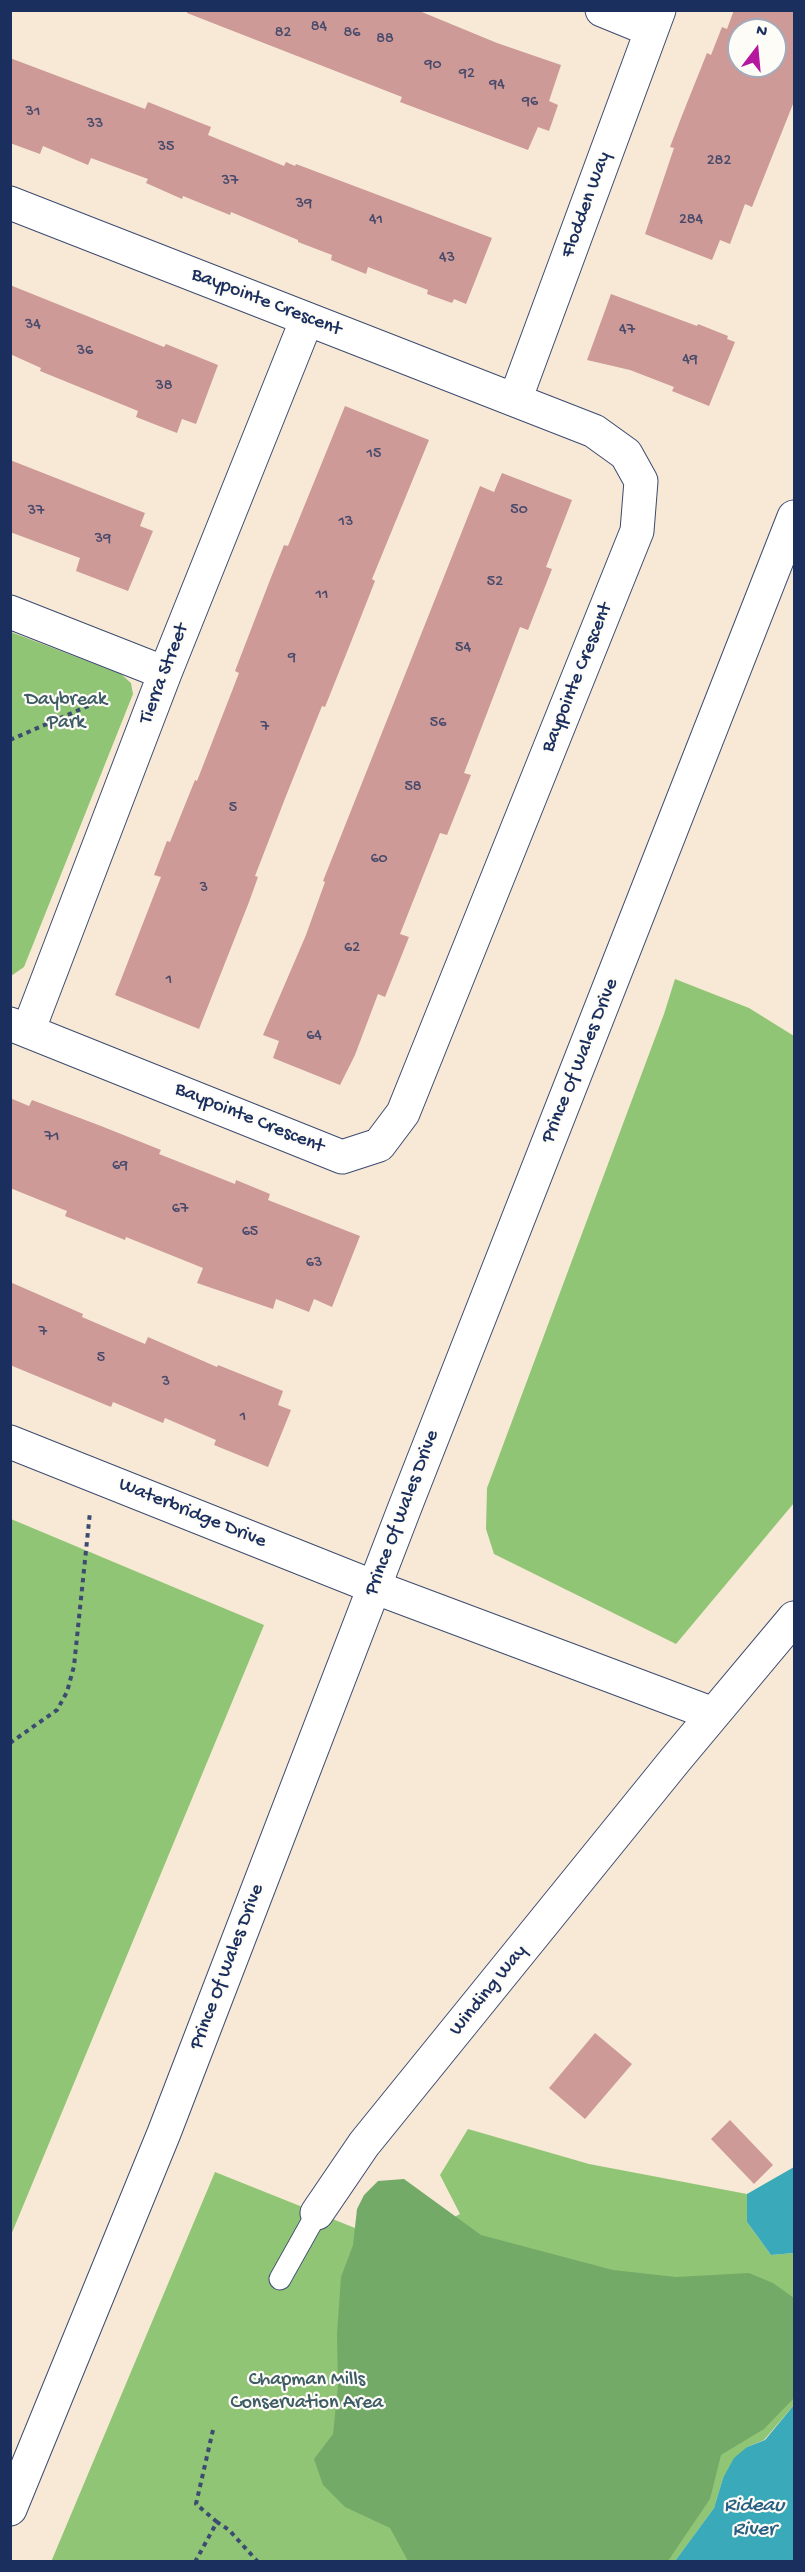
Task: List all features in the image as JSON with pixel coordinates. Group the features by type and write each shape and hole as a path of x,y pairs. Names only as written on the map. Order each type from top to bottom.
{"street":[{"path":"602,10 655,20"},
{"name":"Flodden Way","path":"514,400 655,20"},
{"name":"Baypointe Crescent","path":"10,203 594,431 626,454 641,481 637,531 403,1113 379,1145 342,1156 19,1028"},
{"name":"Tierra Street","path":"19,1028 308,319"},
{"name":"Prince Of Wales Drive","path":"10,2509 164,2133 374,1587 795,517"},
{"path":"10,612 165,673"},
{"name":"Waterbridge Drive","path":"10,1442 374,1587"},
{"path":"374,1587 713,1714"},
{"name":"Winding Way","path":"317,2213 364,2144 713,1714 795,1618"}],"lane":[{"name":"Winding Way","path":"280,2279 317,2213"}],"path":[{"path":"10,740 104,699"},
{"path":"10,1743 57,1710 66,1692 74,1666 86,1541 98,1476"},
{"path":"213,2430 196,2504 229,2530 258,2562"},
{"path":"195,2562 217,2522"}],"green space":[{"name":"Daybreak Park","path":"11,632 121,674 131,683 133,694 24,967 11,976"},
{"path":"675,979 749,1008 794,1036 794,1503 676,1644 494,1554 486,1529 487,1488 664,1014"},
{"path":"11,1519 264,1625 11,2235"},
{"name":"Chapman Mills Conservation Area","path":"468,2129 589,2164 747,2194 747,2222 771,2255 794,2253 794,2405 764,2440 747,2447 723,2478 714,2508 675,2561 51,2562 215,2172 400,2246 460,2214 440,2175"},
{"path":"404,2179 481,2235 613,2270 676,2277 749,2273 773,2283 794,2298 794,2398 764,2429 721,2455 710,2499 668,2561 408,2561 390,2528 345,2507 323,2485 314,2459 333,2434 338,2386 337,2334 341,2277 353,2245 357,2209 364,2195 378,2181"}],"water":[{"path":"794,2167 794,2253 771,2255 747,2222 747,2194"},
{"name":"Rideau River","path":"794,2405 794,2561 675,2561 714,2508 723,2478 734,2458 747,2447 765,2440"}],"building":[{"path":"187,10 417,10 497,43 561,65 549,101 558,105 549,131 538,127 528,150 400,102 402,97 187,13"},
{"path":"734,10 795,10 795,99 752,207 745,204 730,244 720,240 712,260 645,234 674,148 670,147 707,53 711,55 722,27 727,29 727,78 787,78 787,18 731,18"},
{"path":"10,58 145,109 148,102 211,127 208,135 284,166 286,162 295,166 296,164 492,238 466,304 454,299 452,303 427,294 428,290 368,267 366,274 331,260 332,255 298,242 298,240 231,212 230,215 183,196 182,199 146,183 148,179 91,158 88,165 43,146 40,154 10,143"},
{"path":"10,285 164,347 166,344 218,365 196,424 182,419 177,433 136,417 138,411 40,371 41,368 10,354"},
{"path":"611,294 697,326 698,324 728,336 727,339 735,342 709,406 672,391 674,387 630,370 587,360"},
{"path":"345,406 429,440 372,579 375,581 325,707 322,706 286,796 255,876 258,877 249,902 199,1029 115,995 161,877 154,875 167,841 170,842 195,780 197,781 239,673 235,671 270,580 284,545 288,546"},
{"path":"10,460 145,513 140,526 153,531 128,591 76,571 80,558 10,532"},
{"path":"502,473 572,500 546,567 552,569 528,630 520,627 464,773 471,775 447,835 440,833 400,934 409,937 385,997 378,994 355,1055 340,1085 273,1058 279,1041 263,1035 306,935 325,882 323,881 480,486 494,492"},
{"path":"10,1098 29,1106 32,1100 101,1126 161,1150 159,1154 235,1184 236,1180 270,1194 268,1200 360,1236 332,1307 314,1299 309,1312 276,1299 273,1309 197,1283 203,1268 126,1237 125,1240 65,1216 67,1211 10,1188"},
{"path":"10,1282 145,1344 148,1337 217,1367 218,1365 283,1391 278,1405 291,1410 268,1467 214,1445 216,1440 165,1418 163,1423 113,1402 111,1407 10,1365"},
{"path":"595,2033 632,2064 585,2119 549,2088"},
{"path":"730,2120 773,2165 754,2184 711,2139"}]}
